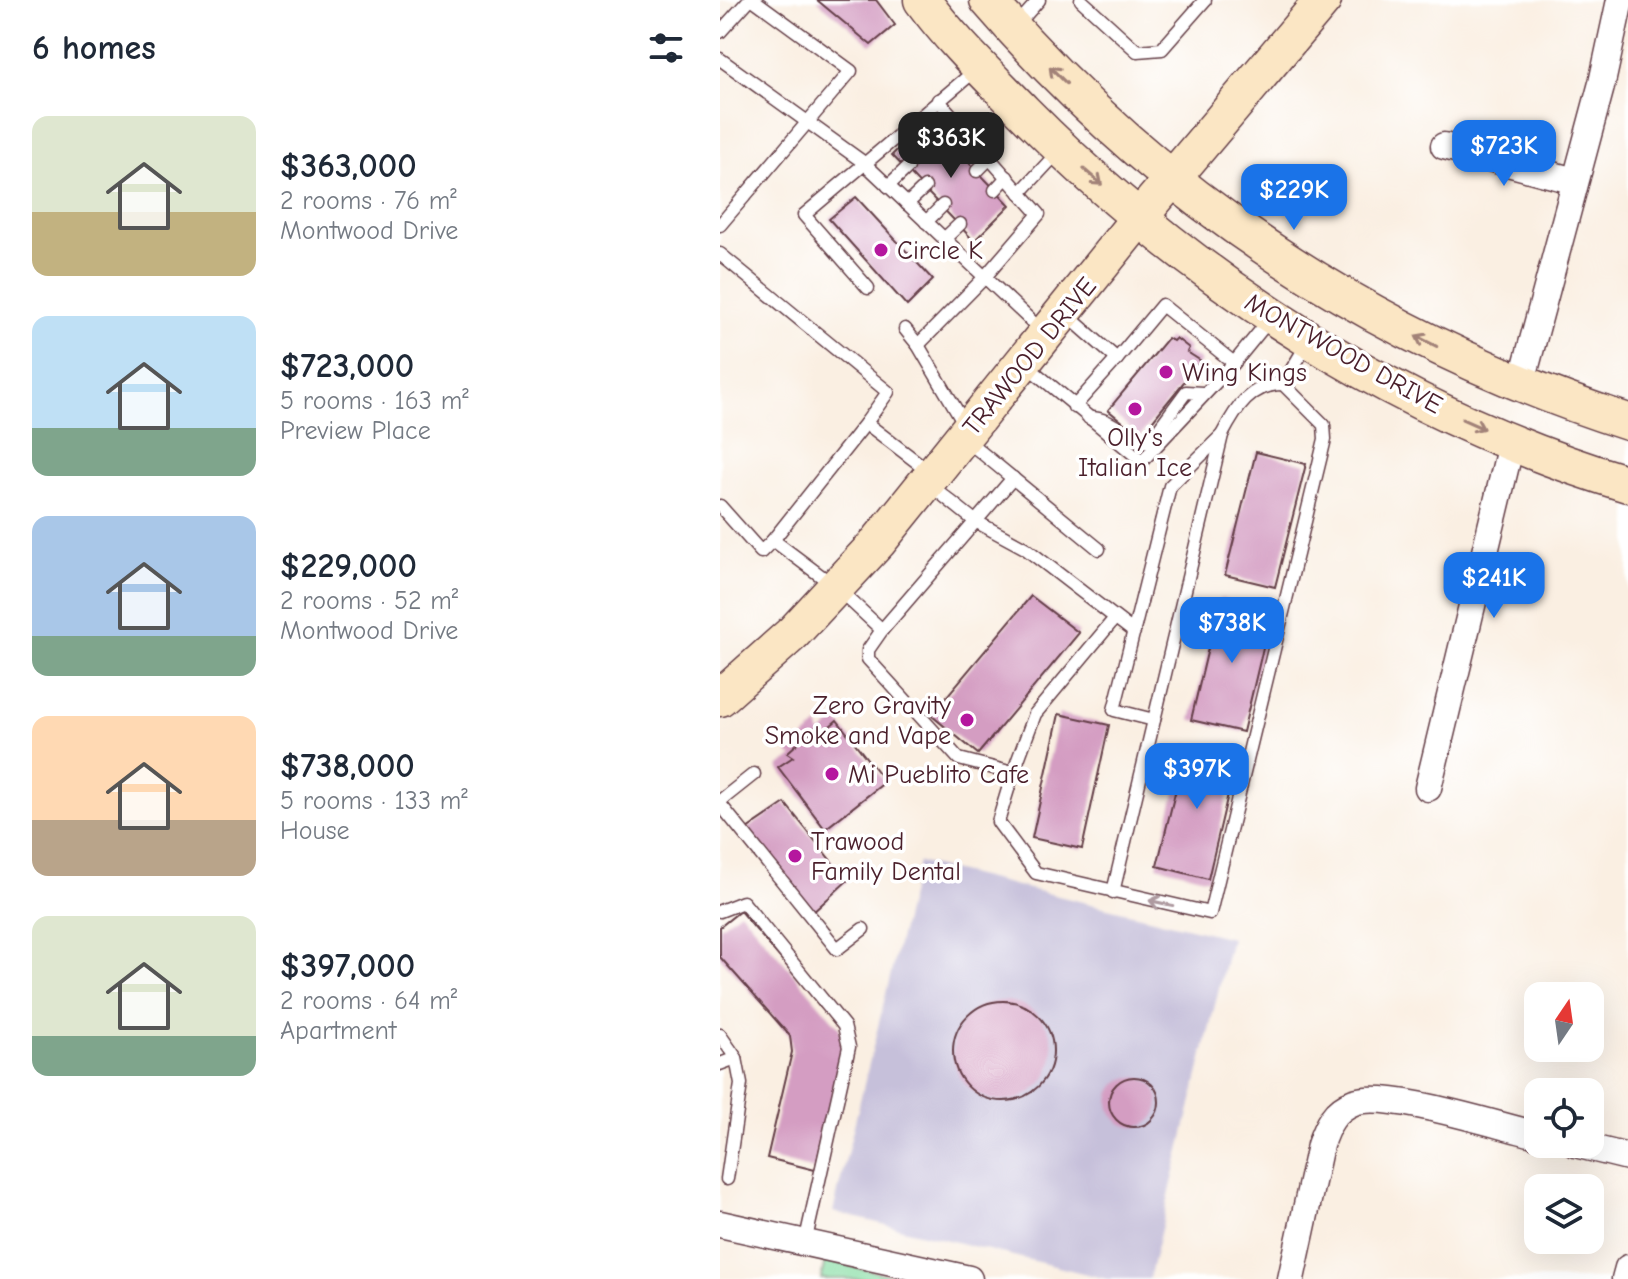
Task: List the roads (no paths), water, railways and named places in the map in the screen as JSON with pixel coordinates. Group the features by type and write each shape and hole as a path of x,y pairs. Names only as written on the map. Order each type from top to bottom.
{"main road":[{"name":"MONTWOOD DRIVE","path":"922,0 980,67 1061,149 1183,255 1271,317 1396,387 1512,440 1628,484"},
{"path":"958,0 983,27 998,37 1013,29"},
{"name":"MONTWOOD DRIVE","path":"988,0 1068,85 1174,179 1251,241 1334,292 1434,345 1521,385 1628,422"},
{"name":"TRAWOOD DRIVE","path":"720,698 793,633 837,588 1316,3"}],"street":[{"path":"1521,385 1602,83 1620,0"},
{"path":"1444,146 1575,181"},
{"path":"1428,788 1512,440"},
{"path":"1291,1279 1320,1145 1325,1130 1344,1107 1365,1099 1404,1103 1524,1132"},
{"path":"1604,1151 1628,1157"},
{"path":"720,1224 969,1279"},
{"path":"1625,1279 1628,1268"}],"lane":[{"path":"720,32 752,0 851,71 720,225"},
{"path":"1013,29 1039,0"},
{"path":"1081,0 1137,51 1162,49 1205,0"},
{"path":"720,59 863,162 984,278 1117,359"},
{"path":"868,288 804,215 863,162 980,67"},
{"path":"918,345 984,278 1039,214 938,100"},
{"path":"942,136 957,121"},
{"path":"960,152 973,140"},
{"path":"1020,193 1061,149"},
{"path":"977,171 990,158"},
{"path":"888,186 908,167"},
{"path":"995,190 1007,177"},
{"path":"907,204 925,187"},
{"path":"926,222 943,205"},
{"path":"944,239 960,224"},
{"path":"720,254 888,392 761,552 720,506"},
{"path":"1074,407 1162,305 1234,363"},
{"path":"1023,363 1142,461 1202,393 1234,363 1271,317"},
{"path":"905,329 918,345 965,434 1099,549"},
{"path":"1283,384 1310,339"},
{"path":"1113,892 1222,435 1234,412 1252,393 1266,384 1283,384 1324,425 1325,439 1210,913 1113,892 1036,873 998,822 1035,714 1115,618"},
{"path":"1089,418 1103,418 1134,440 1149,442 1186,392 1202,393"},
{"path":"866,423 975,521 1025,548 1134,632"},
{"path":"1154,720 1114,710 1170,486 1222,435"},
{"path":"1013,478 868,650 868,659 959,759 1013,773"},
{"path":"773,540 837,588 882,630"},
{"path":"754,774 720,802 837,949 863,929"},
{"path":"720,911 743,902 844,1026 849,1047 805,1243"},
{"path":"720,1035 736,1058 741,1084 727,1179"},
{"path":"720,1064 736,1058"}],"place":[{"name":"Circle K","path":"881,250"},
{"name":"Wing Kings","path":"1166,372"},
{"name":"Olly's Italian Ice","path":"1135,409"},
{"name":"Zero Gravity Smoke and Vape","path":"967,720"},
{"name":"Mi Pueblito Cafe","path":"832,774"},
{"name":"Trawood Family Dental","path":"795,856"}]}
